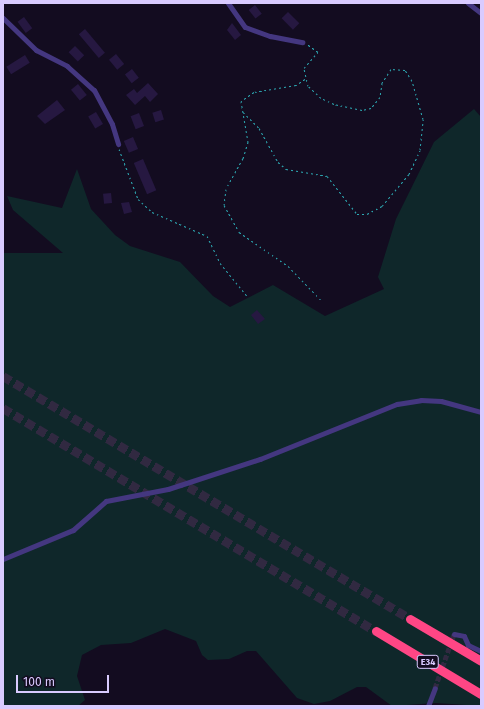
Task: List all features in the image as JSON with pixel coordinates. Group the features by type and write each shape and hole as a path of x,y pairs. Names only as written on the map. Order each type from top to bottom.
{"highway":[{"path":"410,619 481,661"},
{"name":"E34","path":"376,631 481,694"}],"street":[{"path":"228,3 245,27 270,36 302,42"},
{"path":"468,3 481,13"},
{"path":"3,19 36,50 67,66 94,90 112,124 118,144"},
{"path":"3,559 73,530 106,501 189,482 260,459 397,404 421,400 441,401 481,412"},
{"path":"454,634 464,636 468,644 481,651"},
{"path":"428,706 435,688"}],"path":[{"path":"243,112 259,128 278,162 286,169 327,176 357,214 373,212 400,186 420,150 423,119 412,81 405,70 391,69 376,102 362,110 334,104 321,98 305,79 304,68 318,52 313,46 302,42"},
{"path":"305,79 296,85 254,92 241,101 248,142 243,158 226,189 224,205 239,232 288,266 321,300"},
{"path":"118,144 130,185 138,200 152,212 201,231 207,236 220,263 247,296"}],"green space":[{"path":"474,109 481,117 481,706 436,703 392,706 366,687 357,687 330,701 314,704 297,698 256,651 247,651 229,659 208,660 202,655 196,641 165,629 131,643 101,645 82,655 77,676 85,700 78,706 3,706 3,253 63,253 13,210 7,196 62,208 77,169 91,209 115,235 130,246 180,262 213,296 230,307 273,285 325,316 384,289 378,277 396,219 434,142"}],"building":[{"path":"255,5 262,14 255,19 249,10"},
{"path":"288,12 299,23 293,30 282,18"},
{"path":"24,17 32,28 26,33 18,22"},
{"path":"232,23 241,35 235,40 227,30"},
{"path":"85,29 105,53 99,58 79,34"},
{"path":"75,46 84,55 78,62 69,52"},
{"path":"116,54 124,64 117,70 109,60"},
{"path":"25,55 30,63 11,74 6,67"},
{"path":"132,69 139,78 132,83 125,75"},
{"path":"148,83 158,94 150,102 145,96 135,105 126,95 134,89 137,93"},
{"path":"78,84 87,95 80,101 71,90"},
{"path":"57,100 65,110 45,124 37,116"},
{"path":"161,110 164,120 155,122 152,113"},
{"path":"96,112 103,124 95,129 88,116"},
{"path":"139,113 144,126 136,129 131,116"},
{"path":"133,137 138,149 129,153 124,141"},
{"path":"143,159 156,190 147,194 134,163"},
{"path":"111,193 112,203 104,204 103,194"},
{"path":"129,202 132,212 124,214 121,203"},
{"path":"257,310 265,319 258,324 251,315"}],"tunnel":[{"path":"3,376 410,619"},
{"path":"3,408 376,631"},
{"path":"435,688 454,634"}]}
